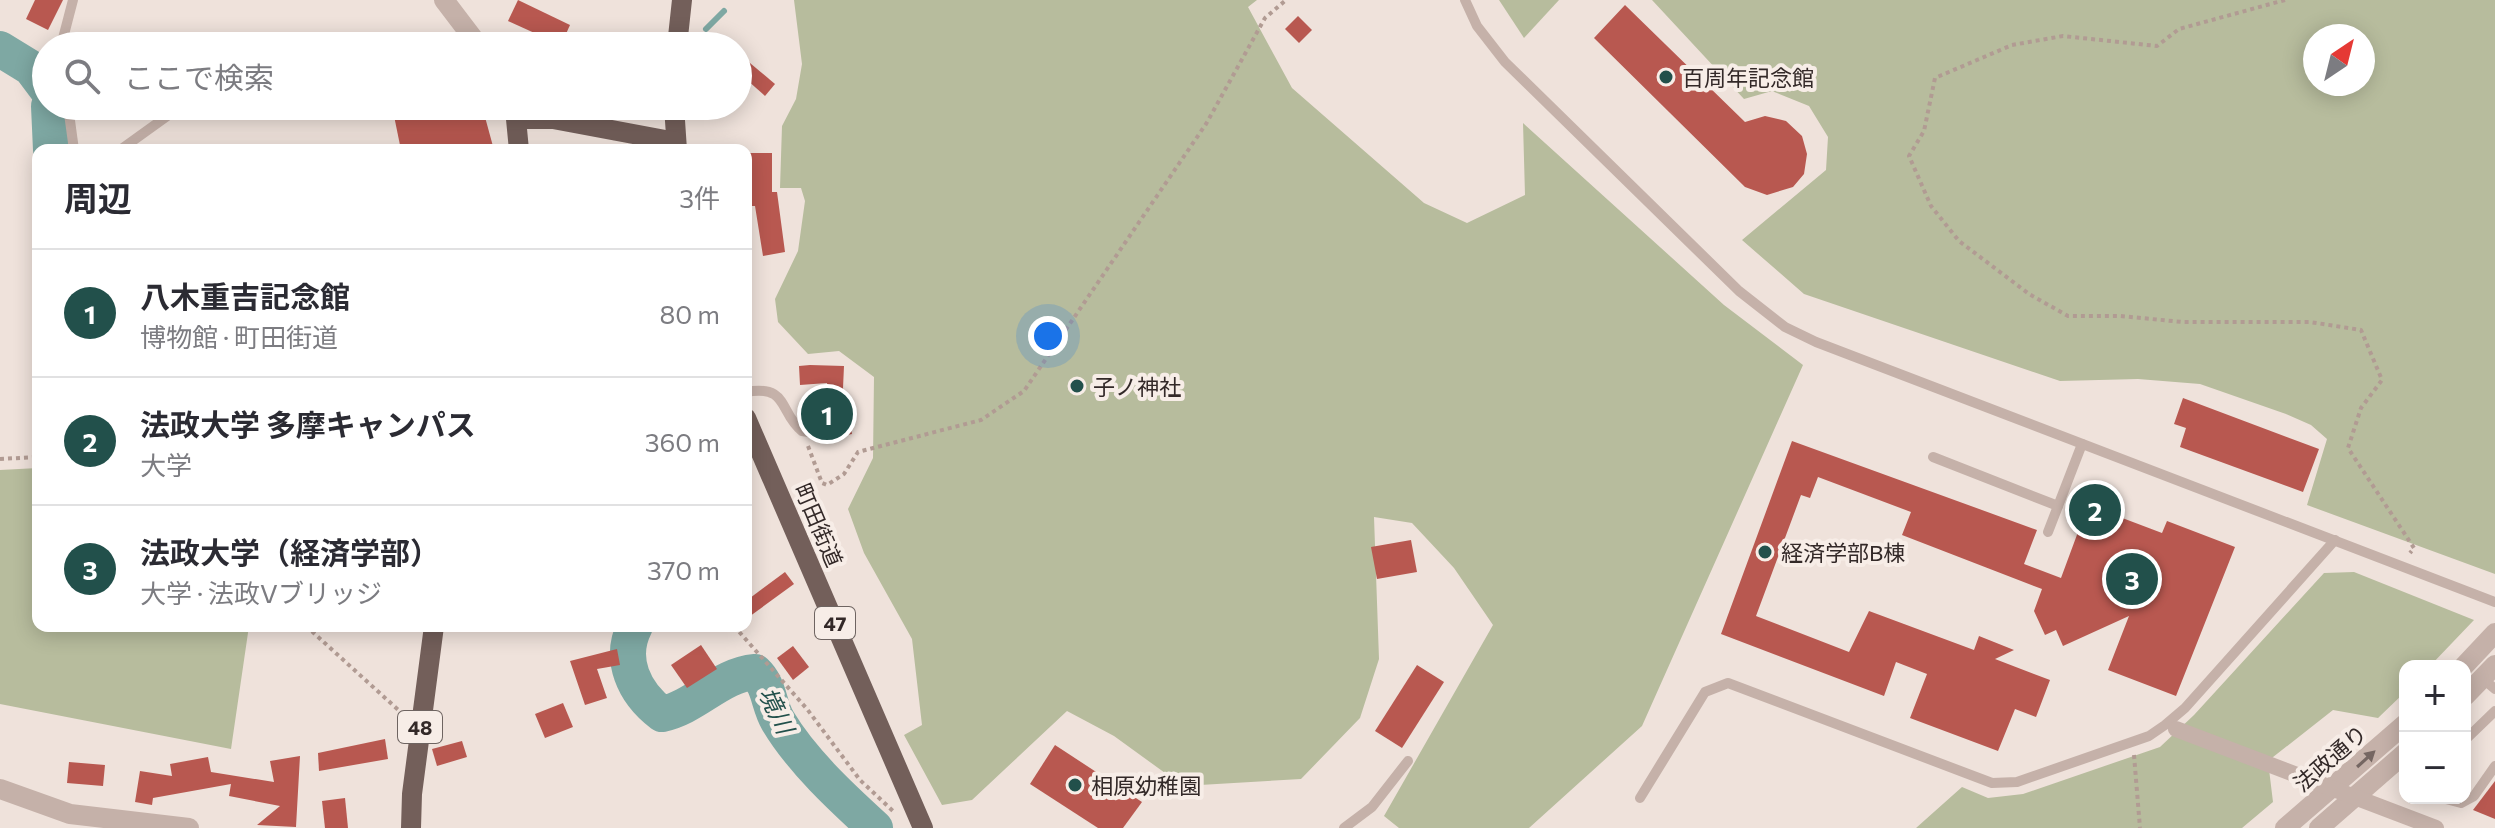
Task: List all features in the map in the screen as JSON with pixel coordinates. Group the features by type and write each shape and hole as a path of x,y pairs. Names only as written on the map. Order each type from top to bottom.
{"main road":[{"path":"679,32 682,0"},
{"path":"514,120 518,144"},
{"path":"558,120 668,144"},
{"path":"675,120 677,144"},
{"name":"町田街道","path":"752,432 923,828"},
{"name":"48","path":"411,828 420,727 433,632"}],"street":[{"path":"451,3 470,32"},
{"path":"2470,660 2495,633"},
{"path":"2471,692 2491,677"},
{"path":"2176,729 2436,828"},
{"name":"法政通り","path":"2285,828 2399,729"},
{"name":"法政通り","path":"2319,828 2399,758"},
{"path":"0,789 70,814 189,828"}],"lane":[{"path":"65,32 73,0"},
{"path":"1465,0 1477,26 1505,62 1721,275 1761,309 1816,342 2495,602"},
{"path":"70,120 73,144"},
{"path":"128,144 162,120"},
{"path":"752,391 760,389 772,393 784,402 802,431 815,433 824,417"},
{"path":"2048,532 2082,444"},
{"path":"1933,457 2058,506"},
{"path":"1640,798 1705,692 1728,683 1992,783 2017,782 2149,736 2185,708 2335,540"},
{"path":"2471,734 2495,711"},
{"path":"1344,828 1372,807 1408,761"},
{"path":"2471,798 2495,766"}],"path":[{"path":"802,431 822,483 827,485 844,474 858,452 981,420 1024,391 1206,124 1265,18 1286,0"},
{"path":"2285,0 2179,29 2157,46 2063,36 2012,45 1935,78 1924,131 1909,156 1931,206 1959,241 2029,294 2068,316 2120,316 2183,322 2310,322 2361,330 2382,380 2361,408 2348,448 2414,548 2410,553"},
{"path":"0,459 32,457"},
{"path":"313,632 420,727"},
{"path":"739,632 807,709 860,780 901,816"},
{"path":"2131,742 2140,828"}],"green space":[{"path":"794,0 1257,0 1248,7 1292,88 1424,203 1467,223 1525,195 1523,123 1724,305 1803,365 1642,726 1529,828 1399,828 1384,816 1493,625 1454,568 1412,523 1374,517 1379,659 1360,718 1301,779 1183,786 1114,736 1067,711 972,800 942,805 904,735 922,725 912,639 864,553 848,509 873,458 874,377 839,351 808,354 778,322 775,299 798,251 805,201 801,188 780,188 782,126 796,99 802,64"},
{"path":"1499,0 1559,0 1524,38"},
{"path":"1652,0 2495,0 2495,574 2307,505 2327,439 2311,425 2286,414 2200,384 2138,379 2060,381 1804,294 1742,240 1826,170 1828,137 1809,106 1772,91 1744,99"},
{"path":"32,468 32,632 248,632 231,749 0,704 0,470"},
{"path":"2354,572 2474,620 2436,660 2399,660 2399,698 2378,718 2333,710 2268,761 2273,802 2242,828 1916,828 1962,787 1988,798 2023,794 2160,747 2194,715 2324,573"}],"building":[{"path":"35,0 63,0 48,30 26,19"},
{"path":"518,0 570,25 567,32 532,32 508,21"},
{"name":"百周年記念館","path":"1625,5 1745,122 1765,116 1786,121 1802,136 1807,154 1804,174 1793,187 1767,195 1745,187 1594,38"},
{"path":"1298,16 1312,30 1299,43 1285,29"},
{"path":"752,65 775,84 765,96 752,84"},
{"path":"395,120 486,120 492,144 400,144"},
{"path":"752,153 772,153 772,192 777,192 785,252 763,256 755,206 752,206"},
{"path":"799,366 844,366 843,388 852,434 836,437 827,383 800,385"},
{"path":"2183,398 2319,449 2303,492 2180,447 2186,428 2174,424"},
{"path":"1792,441 2037,530 2024,564 2061,578 2088,505 2162,533 2167,521 2235,547 2176,696 2108,670 2129,616 2063,646 2056,630 2045,635 2034,611 2042,589 1902,535 1911,512 1818,477 1810,498 1801,495 1756,616 1849,652 1869,611 1974,650 1979,636 2014,650 1995,659 2050,680 2036,717 2015,709 1998,751 1910,718 1927,674 1896,662 1884,696 1721,634"},
{"path":"1411,540 1417,572 1377,579 1371,547"},
{"path":"785,572 794,584 752,615 752,597"},
{"path":"701,645 717,669 687,688 671,665"},
{"path":"793,646 809,667 793,680 777,658"},
{"path":"617,649 620,665 597,669 607,698 585,705 570,661"},
{"path":"1417,665 1444,682 1402,748 1375,731"},
{"path":"563,703 573,727 545,738 535,714"},
{"path":"385,739 388,759 319,771 318,753"},
{"path":"462,741 467,757 437,766 432,749"},
{"path":"1055,745 1142,802 1123,828 1098,828 1030,784"},
{"path":"300,756 296,827 257,825 280,806 229,796 231,784 153,798 152,805 135,802 140,771 172,776 170,764 208,757 211,772 274,782 270,761"},
{"path":"69,762 105,765 103,786 67,783"},
{"path":"2495,781 2495,819 2473,810"},
{"path":"345,798 348,828 325,828 322,801"}],"waterway":[{"path":"706,29 724,11"},
{"name":"境川","path":"0,49 32,69"},
{"name":"境川","path":"50,120 51,144"},
{"name":"境川","path":"632,632 628,651 632,674 644,696 662,714 686,705 730,679 755,672 764,683 778,721 798,750 875,828"}],"place":[{"name":"百周年記念館","path":"1666,77"},
{"name":"子ノ神社","path":"1077,386"},
{"name":"八木重吉記念館","path":"827,414"},
{"name":"法政大学 多摩キャンパス","path":"2095,510"},
{"name":"経済学部B棟","path":"1765,552"},
{"name":"法政大学（経済学部）","path":"2132,579"},
{"name":"相原幼稚園","path":"1075,785"}]}
